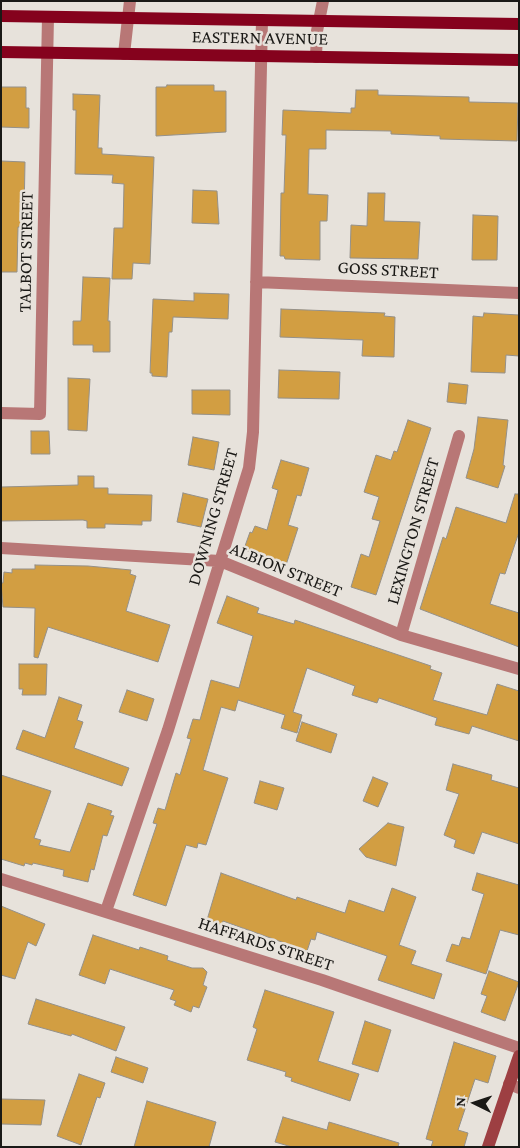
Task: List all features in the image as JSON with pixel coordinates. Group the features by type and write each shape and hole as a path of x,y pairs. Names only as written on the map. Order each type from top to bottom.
{"main road":[{"name":"EASTERN AVENUE","path":"1,16 519,24"},
{"name":"EASTERN AVENUE","path":"1,52 519,60"}],"street":[{"path":"124,54 126,18 130,1"},
{"path":"316,57 318,21 323,1"},
{"path":"47,53 48,17"},
{"name":"DOWNING STREET","path":"106,911 168,730 248,468 253,432 262,20"},
{"name":"TALBOT STREET","path":"1,413 40,414 47,53"},
{"name":"GOSS STREET","path":"256,282 519,293"},
{"name":"LEXINGTON STREET","path":"401,635 459,436"},
{"name":"ALBION STREET","path":"1,548 220,561 401,635 519,670"},
{"name":"HAFFARDS STREET","path":"1,879 322,980 519,1048"},
{"path":"488,1147 514,1086 519,1056"}],"building":[{"path":"167,85 214,85 214,91 226,91 226,132 156,136 156,87 166,87"},
{"path":"1,87 26,87 26,108 29,108 29,128 1,127"},
{"path":"356,90 378,90 378,95 469,97 469,102 518,103 517,141 440,139 440,136 391,134 391,131 326,130 326,149 309,149 308,194 328,195 327,221 320,221 320,260 285,259 284,256 280,256 281,193 284,193 286,135 282,135 283,110 351,113 351,108 355,108"},
{"path":"73,94 100,95 98,148 102,148 102,154 154,157 150,264 133,263 132,279 112,279 114,228 123,228 124,184 112,183 113,175 75,174 76,110 73,110"},
{"path":"1,161 25,162 24,215 23,227 18,227 17,272 1,272"},
{"path":"193,190 217,191 219,224 192,223"},
{"path":"368,193 385,193 384,221 420,222 418,259 350,258 351,225 367,226"},
{"path":"473,215 498,216 497,260 472,260"},
{"path":"83,277 110,278 108,321 110,321 110,352 93,352 93,345 73,345 73,321 81,321"},
{"path":"194,293 229,294 228,319 173,317 172,332 169,332 167,377 152,376 152,373 150,373 153,299 194,301"},
{"path":"281,309 385,313 384,316 395,317 394,357 362,356 363,340 280,337"},
{"path":"484,313 519,315 519,356 506,355 505,373 471,372 473,316 483,317"},
{"path":"279,370 340,372 339,399 278,398"},
{"path":"68,378 90,379 87,431 68,430"},
{"path":"449,383 468,385 466,404 447,402"},
{"path":"192,390 230,390 230,415 192,414"},
{"path":"478,417 508,420 503,465 505,466 498,488 466,478 474,449"},
{"path":"408,420 431,428 376,595 351,587 361,554 369,557 380,521 372,519 379,497 364,492 376,455 391,460 394,451 397,452"},
{"path":"31,431 49,431 50,454 31,454"},
{"path":"193,437 219,442 214,470 188,465"},
{"path":"281,460 309,468 301,496 297,495 288,525 298,528 286,565 256,557 257,554 247,551 248,547 245,546 250,532 252,533 255,526 267,530 278,490 272,488"},
{"path":"78,476 94,476 94,488 108,488 108,494 152,495 151,521 142,521 142,525 105,524 105,528 87,528 87,521 83,520 1,521 1,487 78,485"},
{"path":"183,493 208,499 201,527 177,522"},
{"path":"515,494 519,494 519,532 505,574 500,573 490,604 519,613 519,647 420,609 443,537 446,539 456,507 506,523"},
{"path":"35,565 88,566 131,570 130,574 136,576 126,611 170,625 158,662 48,627 38,658 34,657 35,608 3,607 1,583 3,583 4,572 12,573 12,569 35,569"},
{"path":"227,596 259,608 257,613 294,624 295,620 431,666 430,669 442,673 433,700 487,715 497,684 519,691 519,741 472,726 469,734 435,725 437,718 379,698 377,703 352,695 355,686 307,668 293,712 302,715 297,733 281,728 285,715 238,700 235,711 221,707 203,770 228,778 206,845 198,843 197,848 186,845 166,906 133,895 157,824 153,823 158,808 165,810 176,773 180,775 191,739 187,738 193,719 200,720 211,680 239,688 253,636 217,623"},
{"path":"19,664 47,664 46,695 22,695 23,689 19,689"},
{"path":"127,690 154,699 147,721 119,712"},
{"path":"59,697 82,705 77,720 83,722 74,748 129,768 122,786 16,749 23,730 45,738"},
{"path":"302,722 337,734 331,753 296,741"},
{"path":"453,764 492,775 491,780 519,788 519,844 482,832 474,854 454,847 456,840 444,835 459,794 446,790"},
{"path":"1,775 51,791 34,838 41,840 39,845 70,852 88,803 112,811 110,815 114,816 107,836 103,835 94,870 91,869 88,882 63,876 64,870 33,863 32,865 25,863 24,866 1,859"},
{"path":"373,777 388,783 378,807 363,801"},
{"path":"260,781 284,788 277,810 254,803"},
{"path":"388,823 404,827 396,866 366,857 359,849"},
{"path":"221,873 296,900 297,897 345,913 349,900 384,912 392,888 416,897 399,945 416,951 411,964 442,974 434,999 378,980 387,956 317,932 315,940 311,939 307,951 223,921 222,925 207,920"},
{"path":"477,873 519,885 519,935 500,930 486,974 446,961 452,944 459,946 462,937 470,939 484,894 472,890"},
{"path":"1,906 45,924 36,946 28,942 15,979 1,975"},
{"path":"93,935 139,950 140,947 168,956 167,960 192,968 203,968 207,972 203,985 207,987 199,1008 193,1006 191,1012 174,1005 176,1001 170,999 174,990 110,969 105,984 79,975"},
{"path":"489,971 519,982 505,1021 481,1012 487,996 481,994"},
{"path":"265,990 334,1012 318,1061 359,1074 350,1101 291,1081 292,1078 285,1076 286,1072 247,1060 257,1029 253,1027"},
{"path":"36,999 125,1027 116,1051 72,1034 71,1036 28,1024"},
{"path":"365,1021 391,1030 378,1072 352,1064"},
{"path":"454,1042 496,1056 488,1083 475,1079 458,1130 468,1133 464,1147 431,1147 433,1141 426,1139"},
{"path":"116,1057 148,1068 143,1083 111,1072"},
{"path":"79,1074 105,1083 100,1098 97,1097 81,1145 57,1136"},
{"path":"1,1099 45,1100 41,1125 1,1124"},
{"path":"147,1101 216,1122 209,1147 134,1147"},
{"path":"283,1117 327,1130 329,1122 399,1143 398,1147 292,1147 275,1142"}]}
